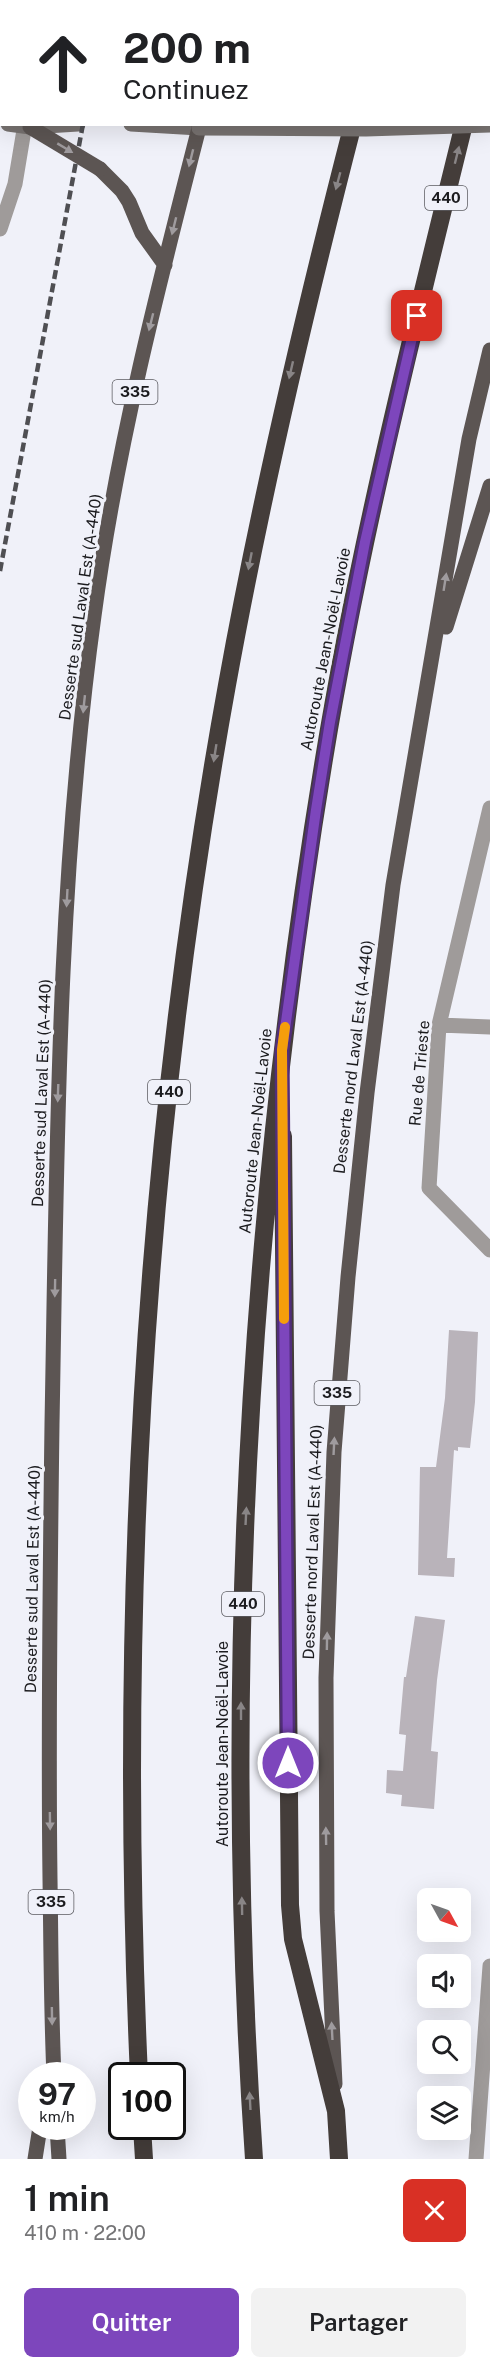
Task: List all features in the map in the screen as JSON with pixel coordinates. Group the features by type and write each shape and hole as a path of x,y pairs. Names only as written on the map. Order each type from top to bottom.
{"highway":[{"name":"440","path":"139,2062 132,1879 134,1585 152,1262 167,1106 204,826 240,616 289,380 352,126"},
{"name":"Autoroute Jean-Noël-Lavoie","path":"254,2159 242,1933 243,1607 256,1325 282,1050 324,756 360,564 421,296 464,126"},
{"path":"282,1050 290,1905 293,1939 336,2110"},
{"name":"Desserte nord Laval Est (A-440)","path":"336,2110 339,2159"},
{"path":"143,2140 144,2159"}],"main road":[{"path":"28,126 100,169 115,184 129,202 142,232 165,265"},
{"path":"199,126 366,129 459,126"},
{"name":"Desserte sud Laval Est (A-440)","path":"53,2062 49,1592 57,1143 69,857 87,668 108,521 136,384 199,126"},
{"name":"335","path":"429,681 469,439 490,350"},
{"path":"429,681 490,486"},
{"name":"Desserte nord Laval Est (A-440)","path":"336,2110 327,1911 326,1795 329,1565 336,1405 380,983 410,777 429,681"},
{"path":"49,2062 52,2042"},
{"path":"35,2159 38,2140"},
{"path":"58,2140 59,2159"}],"street":[{"path":"0,229 15,184 28,126"},
{"name":"Rue de Trieste","path":"490,808 439,1025 429,1188 490,1250"},
{"path":"439,1025 490,1027"},
{"path":"476,2159 490,1966"}],"building":[{"path":"449,1330 478,1332 475,1402 470,1448 458,1447 458,1451 454,1450 447,1558 455,1558 454,1577 418,1575 420,1467 436,1467 445,1398"},
{"path":"415,1616 445,1620 431,1751 438,1752 434,1809 401,1806 402,1795 386,1793 387,1770 403,1771 406,1735 399,1734 404,1677 406,1677"}],"railway":[{"path":"0,571 83,126"}],"slow traffic":[{"path":"284,1319 282,1050 285,1027"}],"route":[{"path":"288,1763 282,1050 330,722 365,542 417,316"}]}
